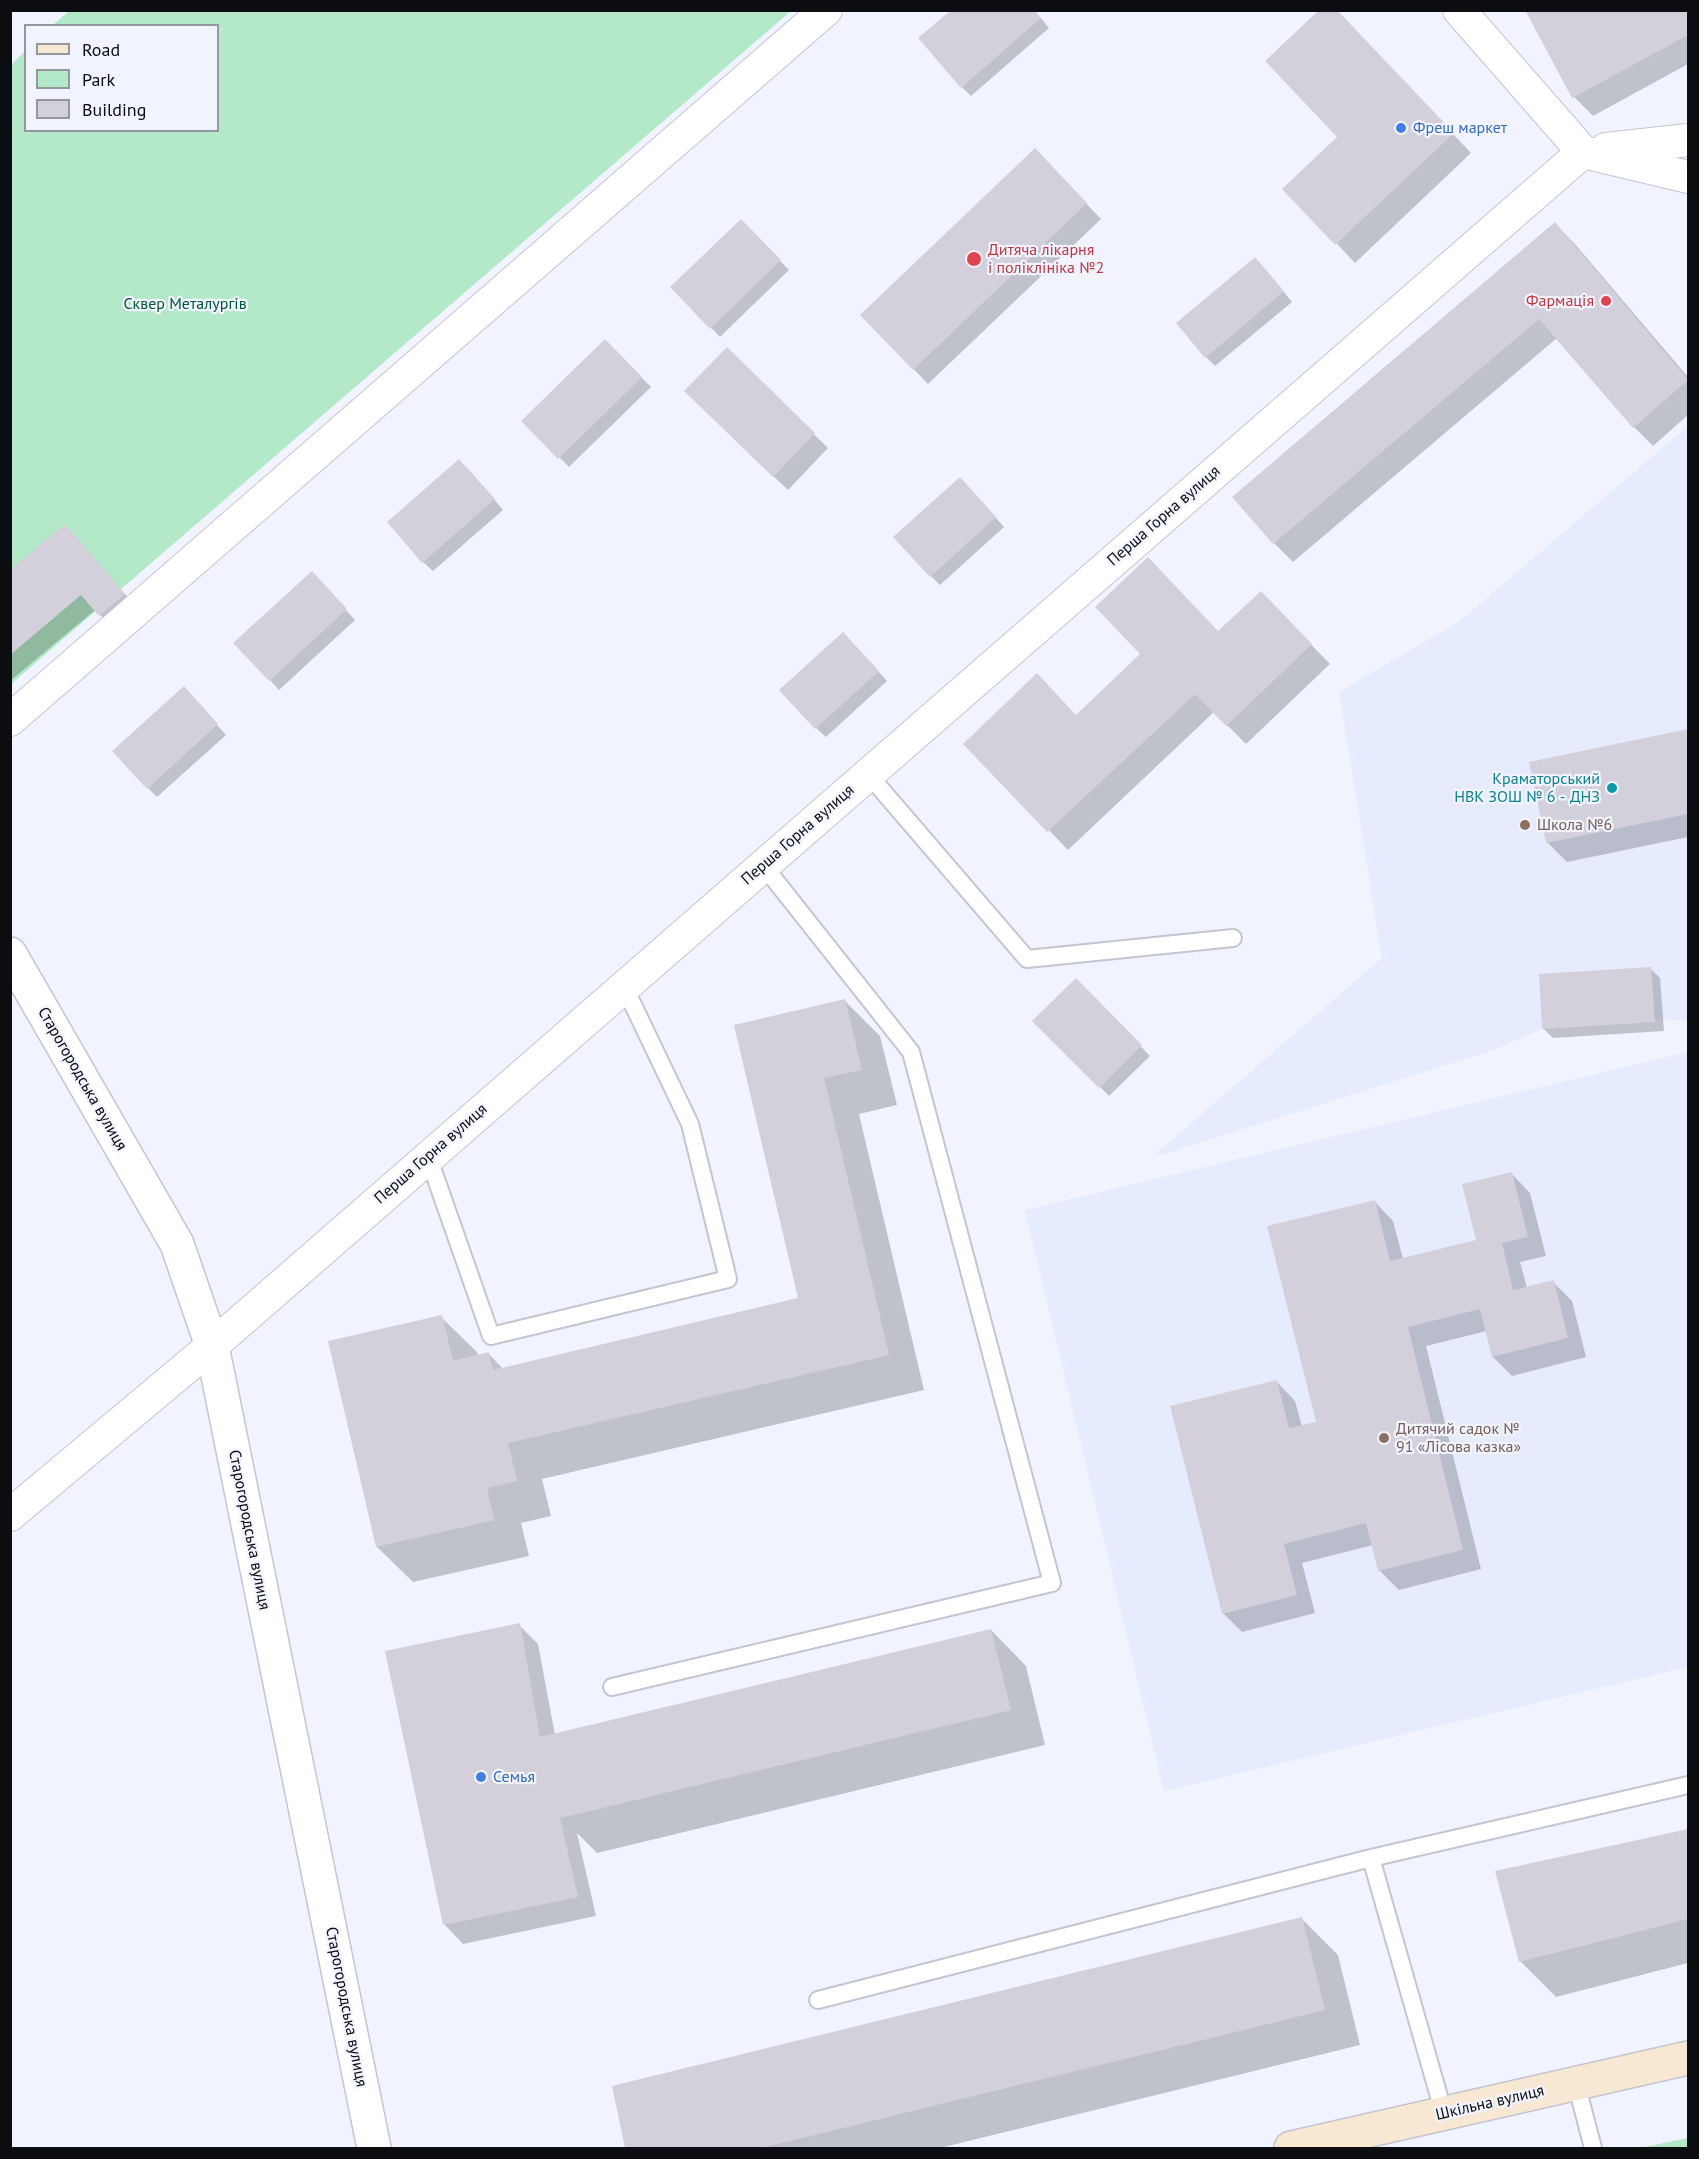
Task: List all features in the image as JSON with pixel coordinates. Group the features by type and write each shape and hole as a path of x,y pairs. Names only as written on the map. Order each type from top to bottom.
{"main road":[{"name":"Шкільна вулиця","path":"1292,2148 1689,2058"}],"street":[{"path":"10,720 826,10"},
{"path":"1459,10 1583,152 1689,177"},
{"path":"1583,152 1689,140"},
{"name":"Перша Горна вулиця","path":"10,1515 212,1346 1583,152"},
{"name":"Старогородська вулиця","path":"10,954 177,1244 212,1346 374,2148"}],"lane":[{"path":"867,774 1028,960 1233,938"},
{"path":"612,1687 1052,1583 911,1052 763,865"},
{"path":"428,1156 490,1336 728,1279 690,1124 624,986"},
{"path":"818,2000 1371,1858 1689,1785"},
{"path":"1371,1858 1444,2114"},
{"path":"1576,2083 1593,2148"}],"shaded area":[{"name":"Школа №6","path":"1688,426 1688,1019 1542,1029 1494,1050 1151,1158 1382,958 1339,692 1460,621"},
{"name":"Дитячий садок № 91 «Лісова казка»","path":"1688,1052 1688,1667 1164,1791 1025,1210"}],"green space":[{"name":"Сквер Металургів","path":"69,11 791,11 11,684 11,65 24,52 24,132 219,132 219,24 54,24"},
{"path":"1688,2138 1688,2148 1640,2148"}],"building":[{"path":"951,10 1034,10 1041,18 961,88 918,38"},
{"path":"1319,10 1337,10 1454,133 1335,245 1282,189 1337,137 1265,61"},
{"path":"1525,10 1688,10 1688,35 1572,98"},
{"name":"Дитяча лікарня і поліклініка №2","path":"1035,148 1087,203 913,370 860,315"},
{"path":"741,219 781,260 710,329 670,287"},
{"path":"1555,222 1688,380 1633,428 1539,319 1273,544 1232,497"},
{"path":"1255,257 1284,291 1205,358 1176,323"},
{"path":"605,339 642,377 558,459 521,421"},
{"path":"727,347 815,433 773,477 684,391"},
{"path":"459,459 495,499 422,563 387,522"},
{"path":"960,477 996,517 930,577 893,537"},
{"path":"65,524 125,594 99,616 81,595 10,655 10,570"},
{"path":"1148,557 1218,631 1261,591 1312,644 1226,726 1195,694 1047,832 963,744 1037,673 1076,715 1140,654 1095,607"},
{"path":"312,571 347,609 269,681 233,643"},
{"path":"843,632 879,671 815,729 779,690"},
{"path":"184,686 218,724 147,789 112,751"},
{"name":"Краматорський НВК ЗОШ № 6 - ДНЗ","path":"1688,729 1688,814 1546,843 1529,762"},
{"path":"1651,967 1655,1022 1542,1029 1539,974"},
{"path":"1076,978 1142,1045 1099,1088 1032,1021"},
{"path":"845,999 862,1070 824,1078 889,1355 508,1443 517,1481 487,1488 494,1520 376,1547 328,1341 442,1315 453,1361 489,1352 493,1370 798,1298 734,1025"},
{"name":"Дитячий садок № 91 «Лісова казка»","path":"1512,1172 1528,1237 1502,1243 1513,1290 1554,1280 1568,1338 1492,1357 1480,1309 1408,1327 1463,1550 1378,1571 1366,1523 1284,1544 1297,1595 1222,1614 1170,1406 1277,1380 1289,1428 1316,1422 1267,1226 1375,1200 1390,1261 1476,1240 1462,1184"},
{"path":"520,1623 540,1737 991,1629 1011,1710 560,1818 578,1897 443,1925 385,1651"},
{"path":"1688,1829 1688,1919 1519,1962 1495,1871"},
{"path":"1302,1917 1325,2010 761,2148 625,2148 612,2086"}],"place":[{"name":"Фреш маркет","path":"1401,128"},
{"name":"Дитяча лікарня і поліклініка №2","path":"974,259"},
{"name":"Фармація","path":"1606,301"},
{"name":"Краматорський НВК ЗОШ № 6 - ДНЗ","path":"1612,788"},
{"name":"Школа №6","path":"1525,825"},
{"name":"Дитячий садок № 91 «Лісова казка»","path":"1384,1438"},
{"name":"Семья","path":"481,1777"}]}
